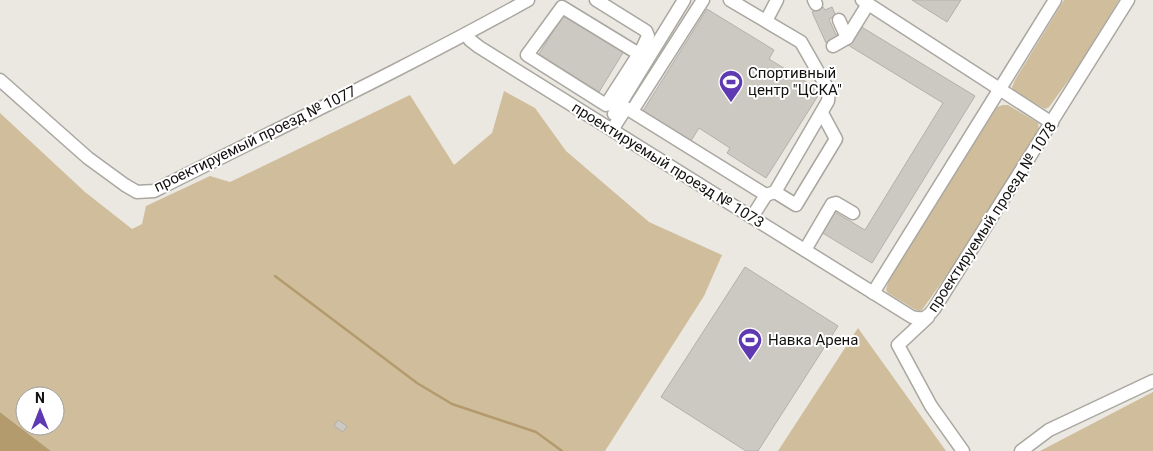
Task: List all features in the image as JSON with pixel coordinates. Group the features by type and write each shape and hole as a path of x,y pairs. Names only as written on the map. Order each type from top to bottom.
{"street":[{"name":"проектируемый проезд № 1077","path":"0,80 88,158 138,192 154,191 466,34 528,0"},
{"path":"596,0 646,31 648,36 638,54 606,105 527,55 562,7 638,54"},
{"path":"609,128 684,0"},
{"path":"632,111 702,0"},
{"path":"730,0 801,42 829,90 828,101 822,113 770,193 752,217"},
{"path":"766,21 777,0"},
{"path":"873,292 1055,0"},
{"name":"проектируемый проезд № 1078","path":"873,292 912,317 921,319 928,317 1128,0"},
{"path":"832,46 847,38 865,2 1052,123"},
{"path":"839,20 847,38"},
{"name":"проектируемый проезд № 1073","path":"466,34 479,47 873,292"},
{"path":"609,128 626,108 770,193 796,205 836,139 822,113"},
{"path":"805,250 832,204 836,203 853,213"},
{"path":"928,317 898,345 931,406 963,451"},
{"path":"1020,451 1049,430 1153,381"}],"shaded area":[{"path":"1064,0 1119,0 1076,70 1049,107 1045,109 1014,91 1012,87"},
{"path":"504,91 535,108 566,151 649,222 722,255 704,296 605,451 51,451 31,436 65,436 65,386 15,386 15,423 0,412 0,113 85,192 132,229 142,224 146,206 210,176 230,182 410,95 454,165 492,133"},
{"path":"1008,105 1038,123 1039,129 949,272 922,310 914,309 888,293 886,290 889,279 997,107"},
{"path":"858,328 946,451 778,451"},
{"path":"1153,392 1153,451 1040,451"},
{"path":"0,412 15,423 15,436 31,436 51,451 0,451"}],"building":[{"path":"912,0 961,0 947,22"},
{"path":"823,7 825,10 832,7 836,16 829,19 836,35 838,34 840,37 826,43 812,12"},
{"name":"Спортивный центр \"ЦСКА\"","path":"707,9 774,50 769,59 821,91 766,178 727,153 730,148 699,128 689,144 641,114"},
{"path":"564,14 624,51 599,92 539,54"},
{"path":"860,26 975,96 872,263 821,232 833,211 865,230 943,103 848,45"},
{"name":"Навка Арена","path":"745,267 838,326 758,451 746,451 661,397"},
{"path":"338,420 347,426 343,432 334,426"}],"waterway":[{"path":"275,276 417,383 452,404 536,432 562,451"}],"place":[{"name":"Спортивный центр \"ЦСКА\"","path":"731,103"},
{"name":"Навка Арена","path":"750,361"}]}
